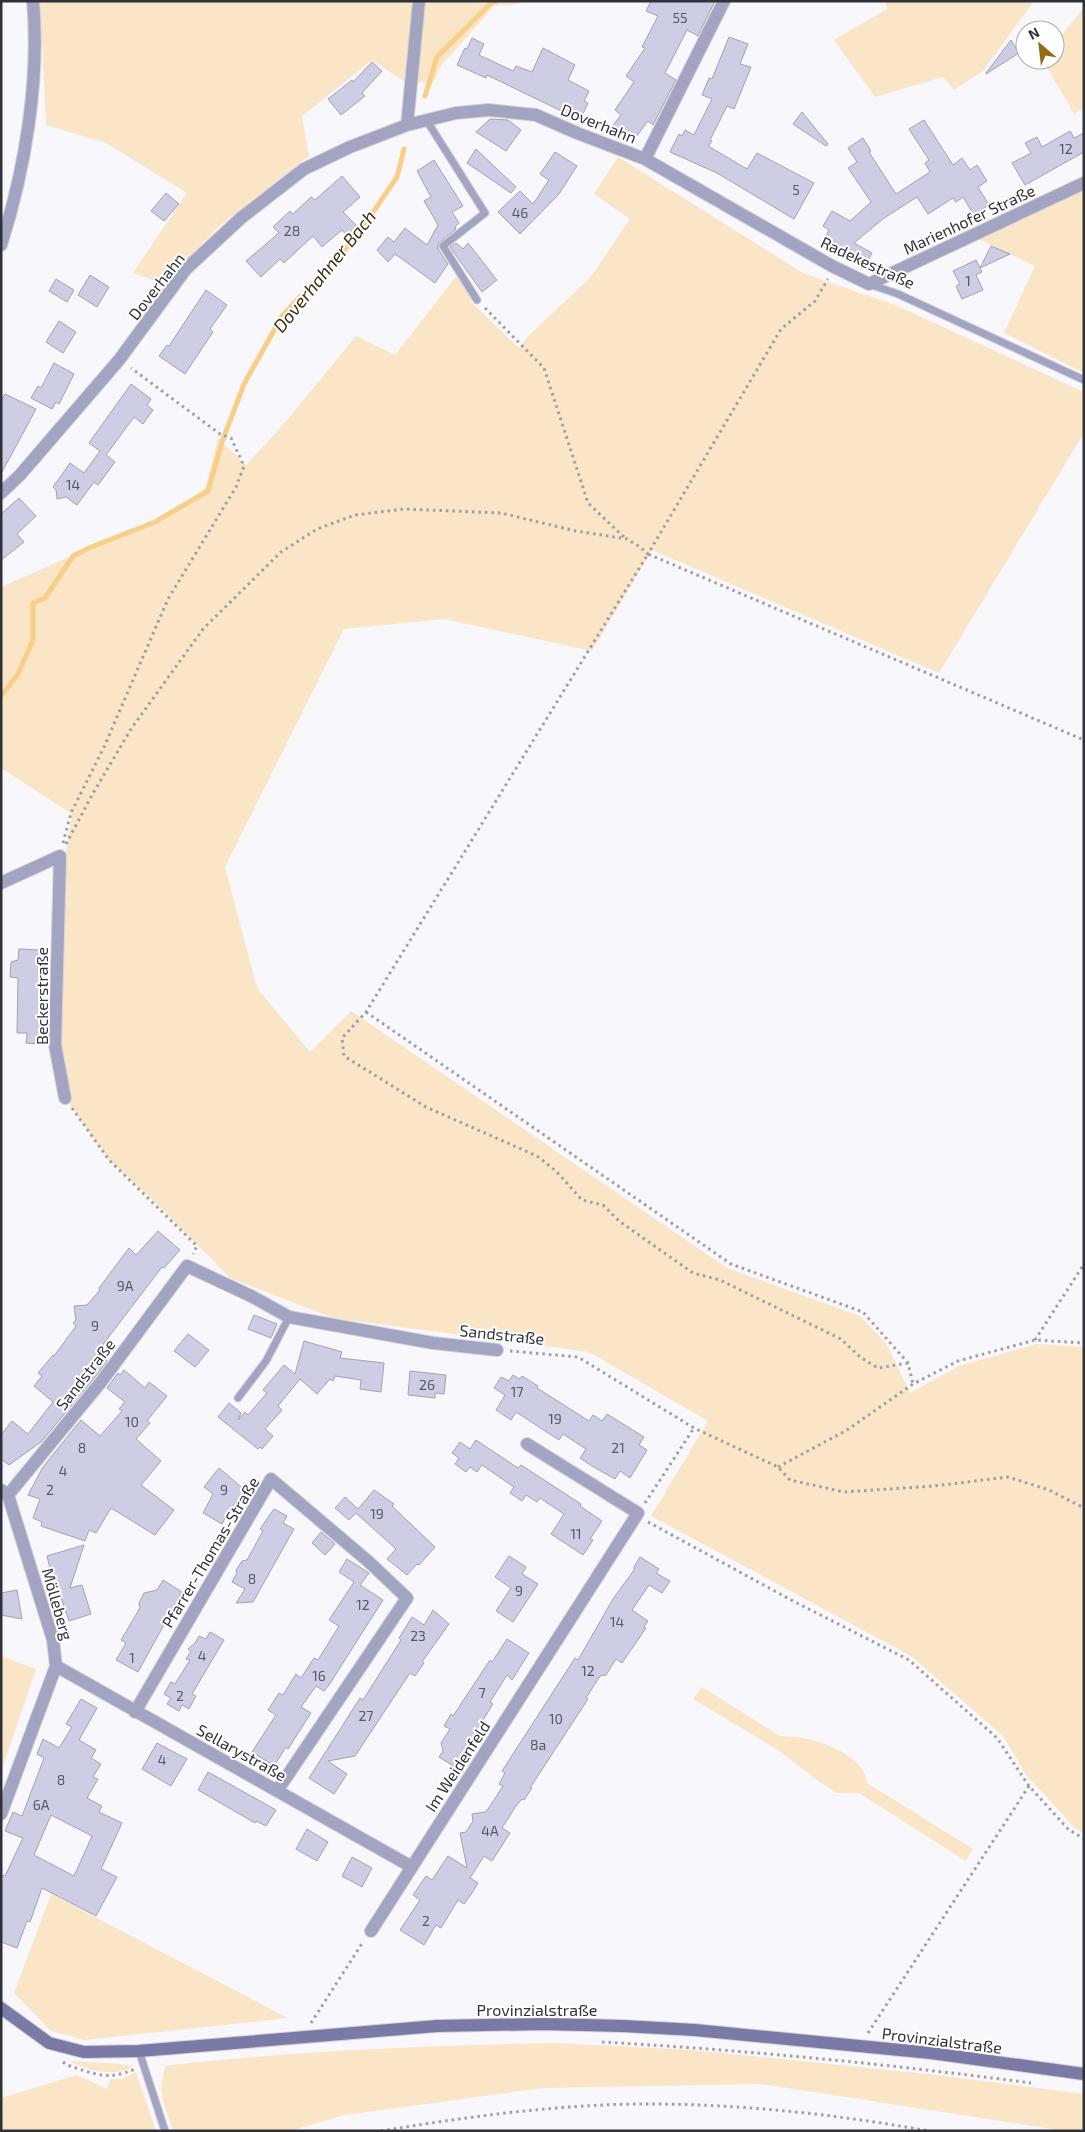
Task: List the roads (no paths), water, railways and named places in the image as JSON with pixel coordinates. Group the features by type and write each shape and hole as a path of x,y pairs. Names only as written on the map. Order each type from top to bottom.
{"main road":[{"name":"Provinzialstraße","path":"1,2008 49,2043 84,2052 138,2051 437,2026 552,2024 695,2030 931,2053 1084,2074"}],"street":[{"path":"1,245 20,173 29,110 36,34 33,1"},
{"path":"407,125 419,1"},
{"name":"Doverhahn","path":"1,493 20,476 119,360 186,269 241,218 304,169 350,147 407,125 456,113 489,110 536,115 645,159 724,1"},
{"name":"Radekestraße","path":"645,159 832,266 869,284"},
{"name":"Marienhofer Straße","path":"869,284 1084,183"},
{"name":"Beckerstraße","path":"1,883 60,856 55,1045 65,1098"},
{"name":"Sandstraße","path":"5,1493 101,1382 187,1266 251,1296 290,1318 433,1343 497,1350"},
{"name":"Im Weidenfeld","path":"371,1931 637,1515 527,1444"},
{"name":"Pfarrer-Thomas-Straße","path":"134,1712 271,1479 362,1555 407,1598 277,1790"},
{"name":"Mölleberg","path":"1,1814 56,1666 52,1640 5,1493"},
{"name":"Sellarystraße","path":"56,1666 134,1712 277,1790 412,1868"}],"lane":[{"path":"427,121 485,213 443,246 477,300"},
{"name":"Radekestraße","path":"869,284 898,294 1084,380"},
{"path":"238,1398 266,1361 290,1318"},
{"path":"138,2051 165,2131"}],"waterway":[{"name":"Doverhahner Bach","path":"425,96 437,57 492,2 498,1"},
{"name":"Doverhahner Bach","path":"1,696 18,674 33,640 33,603 45,598 73,556 155,522 208,491 222,442 244,384 282,316 354,240 397,177 404,149"}]}
